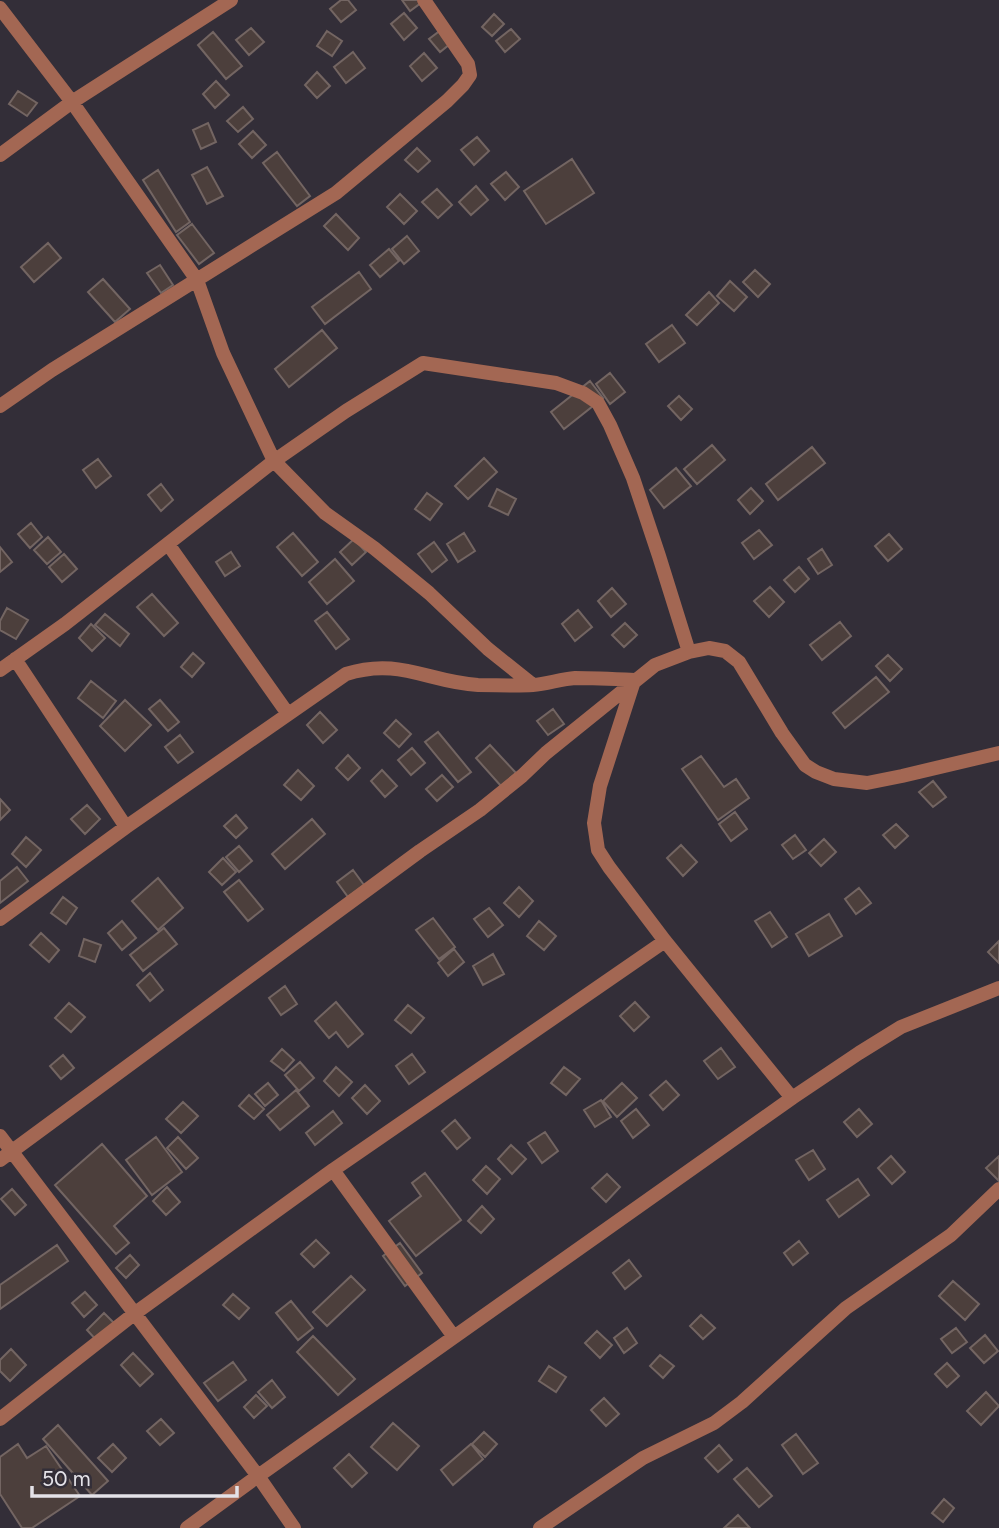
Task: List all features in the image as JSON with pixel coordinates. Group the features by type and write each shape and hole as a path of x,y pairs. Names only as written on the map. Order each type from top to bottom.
{"street":[{"path":"0,155 72,102 231,0"},
{"path":"0,406 52,370 337,193 463,85 470,75 468,64 424,0"},
{"path":"0,8 72,102 197,280 223,353 274,461 325,513 374,548 429,593 488,649 533,685"},
{"path":"0,670 65,624 274,461 346,411 423,363 556,383 583,393 598,403 633,478 689,652"},
{"path":"168,544 288,714"},
{"path":"6,1156 420,851 480,810 522,776 546,752 655,665 689,652 709,648 725,652 739,662 782,733 805,765 834,779 867,783 999,753"},
{"path":"15,659 126,827"},
{"path":"0,919 126,827 346,674 377,667 401,668 475,685 533,685 572,678 635,680"},
{"path":"635,680 600,786 593,823 598,850 665,941 792,1098"},
{"path":"0,1419 134,1314 333,1170 665,941"},
{"path":"187,1528 454,1336 859,1053 901,1027 999,988"},
{"path":"0,1136 6,1156 134,1314 258,1476 294,1528"},
{"path":"333,1170 454,1336"},
{"path":"540,1528 643,1458 714,1423 742,1402 846,1308 951,1235 999,1189"}],"building":[{"path":"341,0 348,0 356,10 341,22 330,9"},
{"path":"402,0 425,0 410,11"},
{"path":"404,13 417,28 404,40 391,24"},
{"path":"494,14 504,24 492,36 482,27"},
{"path":"445,27 455,40 440,52 429,39"},
{"path":"251,28 264,42 249,55 236,40"},
{"path":"511,29 520,39 505,52 496,41"},
{"path":"327,31 342,41 332,56 317,46"},
{"path":"213,32 242,66 226,79 198,45"},
{"path":"353,52 365,68 346,83 334,67"},
{"path":"424,53 437,68 422,81 410,66"},
{"path":"317,72 330,86 317,98 305,85"},
{"path":"216,81 229,95 215,108 203,94"},
{"path":"18,91 37,103 27,116 9,104"},
{"path":"243,107 253,119 238,132 227,121"},
{"path":"208,123 216,142 201,149 193,130"},
{"path":"253,131 266,145 252,158 239,144"},
{"path":"477,137 489,151 474,165 461,150"},
{"path":"417,148 430,161 418,172 405,160"},
{"path":"277,152 310,196 297,206 263,163"},
{"path":"572,159 594,193 546,224 524,191"},
{"path":"207,167 223,196 207,204 192,175"},
{"path":"158,170 190,222 176,232 143,180"},
{"path":"506,172 519,187 505,200 491,184"},
{"path":"476,186 488,200 471,215 459,202"},
{"path":"437,189 452,205 438,218 422,202"},
{"path":"400,194 417,211 404,224 387,207"},
{"path":"336,214 359,238 348,250 324,226"},
{"path":"192,224 214,253 199,264 177,235"},
{"path":"407,236 419,251 404,264 392,249"},
{"path":"48,243 61,258 34,282 21,267"},
{"path":"389,249 399,261 380,277 370,265"},
{"path":"160,265 173,285 161,293 147,273"},
{"path":"755,270 770,284 758,297 743,282"},
{"path":"359,272 371,289 325,324 312,307"},
{"path":"103,279 130,309 115,322 88,292"},
{"path":"730,281 747,297 734,311 717,296"},
{"path":"709,292 719,303 697,325 686,315"},
{"path":"672,325 685,343 659,362 646,344"},
{"path":"322,330 337,348 289,387 275,369"},
{"path":"610,373 625,392 610,404 596,384"},
{"path":"590,381 603,398 564,429 551,412"},
{"path":"679,396 692,409 681,420 668,406"},
{"path":"712,445 725,460 697,484 684,469"},
{"path":"812,447 825,463 778,500 766,484"},
{"path":"484,458 497,472 468,499 455,486"},
{"path":"98,459 111,476 96,488 83,470"},
{"path":"676,468 691,486 664,508 650,490"},
{"path":"161,484 173,500 161,511 148,495"},
{"path":"751,488 763,501 750,514 738,500"},
{"path":"497,489 516,499 508,515 489,506"},
{"path":"427,493 442,504 430,520 415,509"},
{"path":"31,523 42,537 30,548 18,534"},
{"path":"759,530 772,545 754,559 742,543"},
{"path":"293,533 318,562 302,576 277,547"},
{"path":"464,533 475,551 458,562 447,544"},
{"path":"889,534 902,549 888,561 875,546"},
{"path":"48,537 61,552 47,564 34,550"},
{"path":"354,539 366,552 352,565 340,552"},
{"path":"434,542 447,560 432,572 418,554"},
{"path":"0,547 12,562 0,572"},
{"path":"822,549 832,565 818,574 808,559"},
{"path":"231,552 240,566 225,576 216,562"},
{"path":"64,554 77,569 62,582 49,567"},
{"path":"335,559 354,581 327,604 309,582"},
{"path":"799,567 809,579 795,592 784,580"},
{"path":"770,587 784,602 769,617 754,601"},
{"path":"612,588 626,604 611,617 598,601"},
{"path":"152,594 178,623 164,636 137,607"},
{"path":"7,608 28,620 16,639 0,630 0,621"},
{"path":"578,610 592,627 575,641 562,624"},
{"path":"327,612 349,639 336,649 315,621"},
{"path":"105,614 129,634 120,646 95,625"},
{"path":"840,622 851,636 822,660 810,645"},
{"path":"625,623 637,635 624,647 612,635"},
{"path":"91,624 105,638 92,651 79,638"},
{"path":"193,653 204,663 192,677 181,667"},
{"path":"888,655 902,669 890,681 876,666"},
{"path":"876,677 889,692 845,728 833,713"},
{"path":"91,681 116,701 103,718 78,698"},
{"path":"125,700 151,725 125,751 100,726"},
{"path":"160,700 179,722 168,731 149,709"},
{"path":"553,709 564,724 548,735 537,721"},
{"path":"320,712 337,730 323,743 307,725"},
{"path":"396,720 411,734 399,747 384,733"},
{"path":"438,732 471,772 458,782 425,742"},
{"path":"180,735 193,752 178,763 165,747"},
{"path":"490,745 516,773 501,786 476,758"},
{"path":"412,748 425,763 411,775 398,760"},
{"path":"348,755 360,768 348,780 336,768"},
{"path":"701,756 724,787 736,779 749,798 718,820 682,769"},
{"path":"298,770 314,786 301,800 284,785"},
{"path":"382,770 397,786 385,797 371,781"},
{"path":"442,775 453,787 437,801 426,789"},
{"path":"933,781 946,797 933,807 919,792"},
{"path":"0,799 10,810 0,820"},
{"path":"87,805 100,819 85,834 71,819"},
{"path":"735,812 747,829 731,841 719,824"},
{"path":"236,815 247,828 236,838 224,826"},
{"path":"312,819 325,834 285,869 272,854"},
{"path":"896,824 908,836 895,848 883,835"},
{"path":"795,835 806,850 793,859 782,845"},
{"path":"26,837 41,850 26,867 12,854"},
{"path":"824,839 836,852 821,866 809,853"},
{"path":"681,845 697,862 683,876 667,858"},
{"path":"239,846 252,861 239,872 226,857"},
{"path":"223,858 236,872 222,885 209,872"},
{"path":"17,867 28,881 0,903 0,881"},
{"path":"353,870 364,885 348,897 337,882"},
{"path":"158,878 183,908 158,930 132,901"},
{"path":"239,880 263,909 248,921 224,892"},
{"path":"519,887 533,901 519,917 504,903"},
{"path":"859,888 871,903 856,914 845,899"},
{"path":"63,897 77,908 66,924 51,913"},
{"path":"489,908 503,925 488,937 474,919"},
{"path":"770,912 787,937 772,947 755,921"},
{"path":"829,914 842,936 809,956 796,934"},
{"path":"433,918 455,947 439,959 416,930"},
{"path":"122,921 136,938 122,950 108,933"},
{"path":"539,921 556,936 544,950 527,936"},
{"path":"164,928 177,944 143,971 130,955"},
{"path":"41,933 59,950 49,962 30,945"},
{"path":"84,939 101,945 95,962 79,956"},
{"path":"999,941 999,963 988,952"},
{"path":"454,949 464,962 448,976 438,963"},
{"path":"493,954 504,974 483,985 473,966"},
{"path":"150,973 163,990 150,1001 137,985"},
{"path":"285,986 297,1004 281,1015 269,998"},
{"path":"336,1002 363,1034 348,1047 336,1032 329,1038 315,1021"},
{"path":"635,1002 649,1017 634,1031 620,1016"},
{"path":"69,1003 85,1017 71,1032 55,1018"},
{"path":"408,1005 424,1018 411,1033 395,1020"},
{"path":"721,1048 735,1067 718,1079 704,1061"},
{"path":"282,1049 294,1060 284,1071 271,1061"},
{"path":"412,1054 425,1072 409,1084 396,1066"},
{"path":"63,1055 74,1068 61,1079 50,1066"},
{"path":"300,1062 314,1078 299,1091 285,1075"},
{"path":"336,1067 352,1082 339,1096 324,1081"},
{"path":"564,1067 580,1079 566,1095 551,1083"},
{"path":"666,1081 679,1095 663,1110 650,1095"},
{"path":"268,1083 278,1095 265,1106 255,1094"},
{"path":"622,1083 637,1098 617,1117 603,1101"},
{"path":"365,1085 380,1101 367,1114 352,1098"},
{"path":"296,1090 309,1106 280,1130 267,1115"},
{"path":"249,1095 264,1109 254,1119 239,1106"},
{"path":"601,1100 611,1117 595,1127 584,1110"},
{"path":"183,1102 198,1116 181,1133 166,1119"},
{"path":"636,1109 649,1125 633,1138 621,1121"},
{"path":"859,1109 872,1124 857,1137 844,1122"},
{"path":"333,1111 342,1123 315,1145 306,1133"},
{"path":"455,1120 470,1138 457,1149 442,1131"},
{"path":"545,1132 558,1151 542,1163 528,1143"},
{"path":"156,1137 182,1172 152,1195 126,1160"},
{"path":"178,1137 198,1158 186,1169 167,1148"},
{"path":"102,1144 147,1196 114,1226 129,1243 116,1254 55,1185"},
{"path":"511,1145 526,1159 512,1174 498,1159"},
{"path":"813,1150 825,1169 809,1180 796,1160"},
{"path":"891,1156 905,1172 892,1184 878,1168"},
{"path":"999,1156 999,1181 986,1168"},
{"path":"486,1166 500,1179 487,1194 473,1180"},
{"path":"425,1173 461,1220 416,1256 389,1221 421,1196 412,1183"},
{"path":"607,1174 620,1187 606,1202 592,1188"},
{"path":"858,1179 869,1195 839,1217 827,1200"},
{"path":"167,1187 180,1202 166,1215 153,1201"},
{"path":"12,1189 26,1205 15,1215 1,1199"},
{"path":"482,1206 494,1219 481,1233 468,1221"},
{"path":"316,1240 329,1253 314,1267 301,1254"},
{"path":"799,1241 808,1253 793,1265 784,1253"},
{"path":"400,1243 422,1273 405,1286 383,1256"},
{"path":"57,1245 68,1261 0,1309 0,1285"},
{"path":"130,1255 139,1265 126,1278 116,1268"},
{"path":"629,1260 641,1276 625,1289 613,1273"},
{"path":"351,1276 365,1290 327,1326 313,1312"},
{"path":"953,1281 979,1304 965,1320 939,1296"},
{"path":"85,1292 97,1305 84,1317 72,1303"},
{"path":"233,1294 249,1308 239,1319 223,1305"},
{"path":"291,1301 313,1328 298,1340 276,1313"},
{"path":"104,1313 117,1326 99,1343 87,1330"},
{"path":"701,1315 715,1328 703,1339 690,1326"},
{"path":"627,1328 637,1343 624,1353 614,1338"},
{"path":"956,1328 967,1342 952,1353 941,1339"},
{"path":"597,1331 612,1345 600,1358 585,1343"},
{"path":"985,1335 998,1351 984,1363 970,1348"},
{"path":"313,1336 355,1379 338,1395 297,1352"},
{"path":"11,1349 26,1365 10,1381 0,1371 0,1360"},
{"path":"133,1353 153,1374 140,1386 121,1365"},
{"path":"660,1355 674,1366 663,1378 650,1366"},
{"path":"233,1362 246,1380 218,1401 204,1383"},
{"path":"947,1363 959,1376 947,1387 935,1374"},
{"path":"549,1366 566,1377 556,1392 539,1381"},
{"path":"272,1380 285,1397 272,1408 258,1392"},
{"path":"986,1392 999,1406 981,1425 967,1411"},
{"path":"256,1395 267,1406 254,1418 244,1407"},
{"path":"604,1398 619,1414 606,1426 591,1410"},
{"path":"161,1419 174,1433 160,1445 147,1431"},
{"path":"393,1423 419,1446 397,1470 371,1447"},
{"path":"58,1425 108,1481 92,1495 43,1439"},
{"path":"484,1432 497,1444 485,1457 472,1444"},
{"path":"796,1434 818,1463 803,1474 782,1445"},
{"path":"18,1444 27,1458 46,1446 80,1496 32,1528 22,1528 0,1494 0,1457"},
{"path":"113,1444 126,1458 112,1472 98,1458"},
{"path":"471,1444 483,1459 453,1485 441,1470"},
{"path":"719,1445 732,1460 718,1472 705,1458"},
{"path":"349,1454 367,1473 352,1487 334,1468"},
{"path":"747,1468 772,1496 759,1507 734,1479"},
{"path":"944,1499 954,1508 943,1522 932,1513"},
{"path":"738,1515 750,1528 724,1528"}]}
